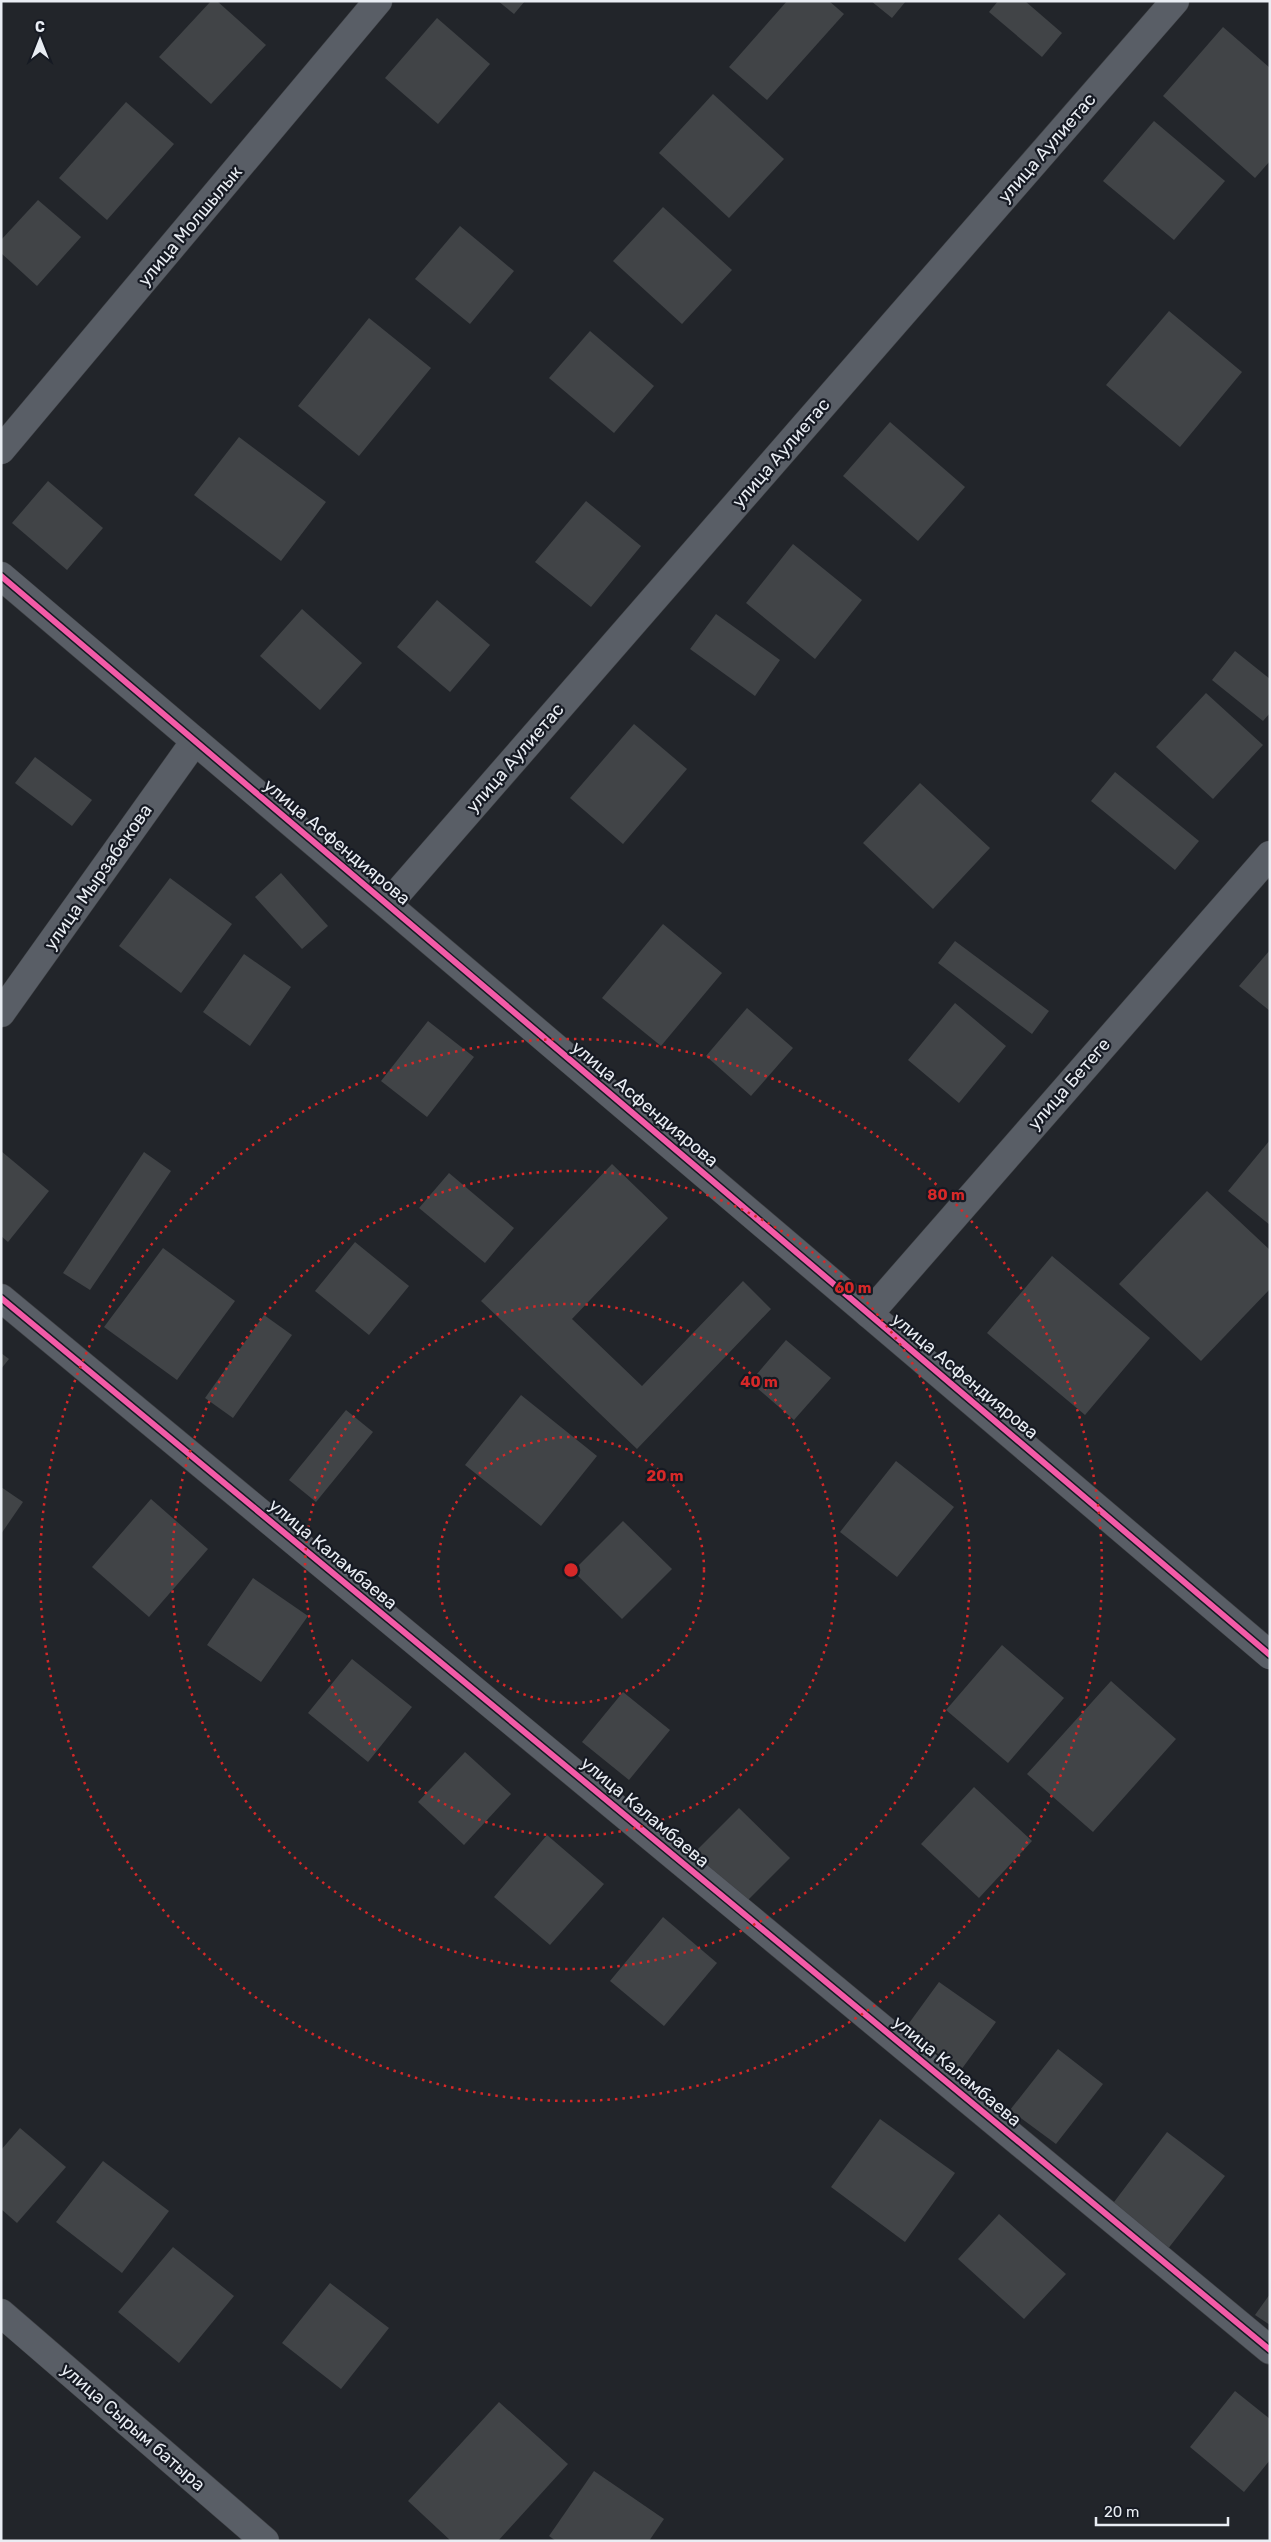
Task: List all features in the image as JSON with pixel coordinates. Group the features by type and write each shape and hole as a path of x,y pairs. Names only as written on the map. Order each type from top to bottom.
{"street":[{"name":"улица Молшылык","path":"1,450 378,1"},
{"name":"улица Аулиетас","path":"388,904 1175,1"},
{"name":"улица Асфендиярова","path":"1,576 1270,1655"},
{"name":"улица Мырзабекова","path":"1,1013 195,741"},
{"name":"улица Бетеге","path":"869,1314 1270,855"},
{"name":"улица Каламбаева","path":"1,1298 1270,2350"},
{"name":"улица Сырым батыра","path":"1,2314 264,2541"}],"building":[{"path":"211,1 217,1 266,45 211,104 159,57"},
{"path":"498,1 525,1 514,14"},
{"path":"787,1 829,1 844,14 767,100 729,67"},
{"path":"871,1 906,1 892,18"},
{"path":"998,1 1025,1 1062,33 1042,57 989,12"},
{"path":"437,18 490,64 438,124 385,78"},
{"path":"1223,27 1270,68 1270,161 1255,178 1163,96"},
{"path":"713,94 784,159 729,218 659,153"},
{"path":"126,102 174,144 107,220 59,178"},
{"path":"1154,121 1225,181 1174,240 1103,181"},
{"path":"38,200 81,237 37,286 1,253 1,240"},
{"path":"663,207 732,270 682,324 613,261"},
{"path":"460,226 514,271 470,324 415,279"},
{"path":"1169,311 1242,372 1180,447 1106,385"},
{"path":"369,318 431,368 359,456 298,406"},
{"path":"590,331 654,386 614,433 549,378"},
{"path":"890,422 965,487 918,541 843,476"},
{"path":"239,437 326,502 281,561 194,495"},
{"path":"48,481 103,528 67,570 12,523"},
{"path":"586,501 641,546 591,607 535,562"},
{"path":"793,544 862,600 815,659 746,603"},
{"path":"437,600 490,645 450,692 397,647"},
{"path":"302,609 362,663 320,710 260,656"},
{"path":"716,614 780,660 755,696 690,649"},
{"path":"1235,651 1270,679 1270,713 1263,721 1212,680"},
{"path":"1206,693 1263,745 1213,799 1156,747"},
{"path":"634,724 687,769 623,844 570,798"},
{"path":"35,757 92,800 72,826 15,783"},
{"path":"1115,772 1199,841 1175,870 1091,801"},
{"path":"920,783 990,848 933,909 863,843"},
{"path":"281,873 328,926 302,949 255,897"},
{"path":"170,878 232,924 181,993 119,946"},
{"path":"663,924 722,973 661,1046 602,998"},
{"path":"955,941 1049,1011 1032,1034 938,963"},
{"path":"1270,950 1270,1011 1239,986"},
{"path":"244,954 291,987 250,1046 203,1012"},
{"path":"955,1003 1006,1046 959,1103 908,1060"},
{"path":"747,1008 793,1048 751,1096 706,1056"},
{"path":"428,1021 474,1057 427,1117 381,1081"},
{"path":"1270,1140 1270,1225 1228,1191"},
{"path":"1,1151 49,1191 8,1242 1,1236"},
{"path":"144,1152 171,1171 90,1290 63,1273"},
{"path":"612,1164 668,1218 572,1319 642,1386 743,1281 771,1309 637,1449 481,1301"},
{"path":"449,1173 514,1228 485,1263 419,1208"},
{"path":"1207,1191 1270,1250 1270,1289 1201,1361 1119,1284"},
{"path":"355,1242 409,1286 369,1335 315,1291"},
{"path":"163,1248 235,1301 177,1380 104,1327"},
{"path":"1052,1256 1150,1338 1085,1415 987,1333"},
{"path":"264,1315 292,1335 233,1418 205,1398"},
{"path":"786,1340 831,1378 794,1420 750,1382"},
{"path":"1,1353 9,1359 1,1369"},
{"path":"521,1395 597,1456 541,1526 465,1465"},
{"path":"346,1410 373,1432 316,1502 289,1480"},
{"path":"896,1461 954,1507 897,1577 840,1532"},
{"path":"1,1487 23,1502 1,1534"},
{"path":"151,1499 208,1549 149,1617 92,1567"},
{"path":"623,1521 672,1569 622,1619 573,1571"},
{"path":"253,1578 308,1616 261,1682 207,1645"},
{"path":"1002,1645 1064,1698 1008,1763 946,1710"},
{"path":"352,1659 412,1707 368,1762 308,1713"},
{"path":"1111,1681 1176,1739 1093,1832 1027,1774"},
{"path":"623,1692 670,1730 629,1780 582,1742"},
{"path":"465,1752 511,1794 464,1845 418,1802"},
{"path":"974,1787 1032,1841 979,1898 921,1844"},
{"path":"739,1808 790,1858 741,1907 691,1856"},
{"path":"547,1835 604,1884 550,1945 494,1897"},
{"path":"663,1917 717,1963 664,2026 610,1981"},
{"path":"939,1982 996,2022 961,2070 904,2030"},
{"path":"1058,2049 1103,2084 1056,2144 1010,2110"},
{"path":"880,2119 955,2173 905,2242 831,2187"},
{"path":"20,2128 66,2167 17,2223 1,2209 1,2150"},
{"path":"1167,2132 1225,2176 1167,2250 1111,2206"},
{"path":"103,2161 169,2211 122,2273 56,2222"},
{"path":"999,2214 1066,2274 1024,2319 958,2259"},
{"path":"173,2247 234,2296 179,2363 118,2312"},
{"path":"330,2283 389,2328 341,2389 282,2343"},
{"path":"1270,2294 1270,2325 1255,2315"},
{"path":"1235,2391 1270,2419 1270,2460 1244,2492 1190,2447"},
{"path":"499,2402 568,2464 498,2541 451,2541 408,2501"},
{"path":"594,2471 664,2519 649,2541 556,2541 549,2536"}],"cycle path":[{"path":"1,576 1270,1655"},
{"path":"1,1298 1270,2350"}]}
